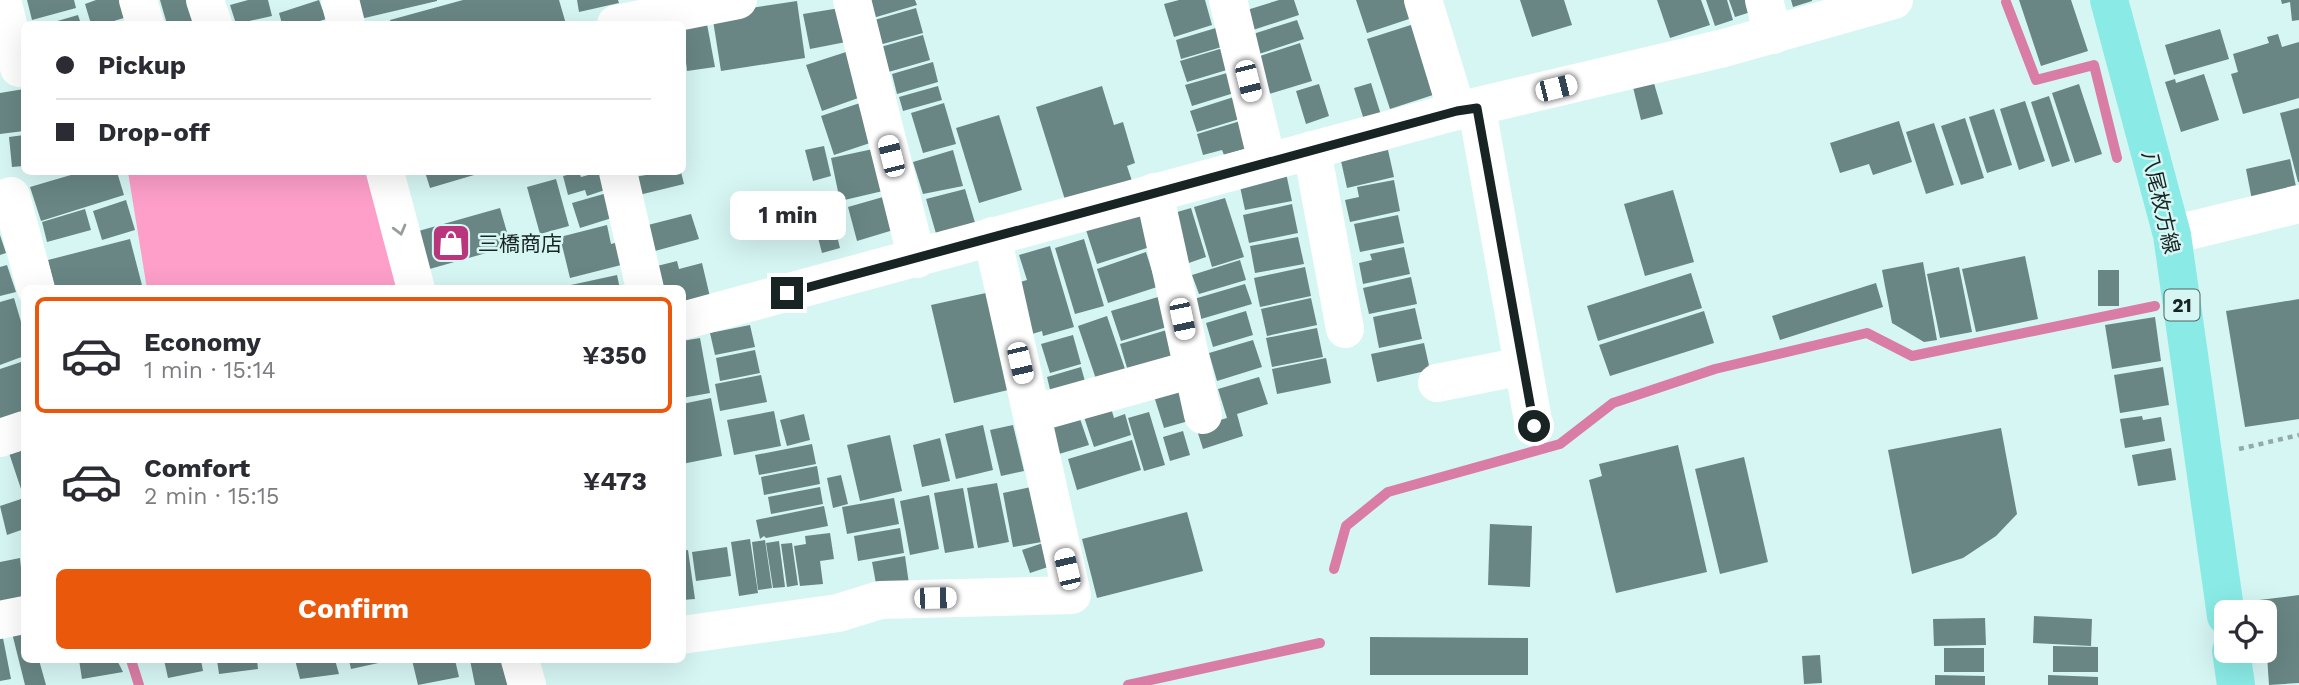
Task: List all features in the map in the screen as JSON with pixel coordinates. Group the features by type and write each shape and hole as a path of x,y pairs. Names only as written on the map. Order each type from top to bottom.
{"main road":[{"name":"八尾枚方線","path":"2109,0 2172,235 2224,600"},
{"path":"2233,663 2236,685"}],"street":[{"path":"138,0 144,21"},
{"path":"205,0 212,21"},
{"path":"340,0 345,21"},
{"path":"634,14 738,0"},
{"path":"852,0 917,259"},
{"path":"1228,0 1267,162"},
{"path":"1423,0 1467,110 1534,426"},
{"path":"686,320 1467,110 1768,17 1894,0"},
{"path":"1,2 19,68"},
{"path":"1312,150 1345,329"},
{"path":"386,175 415,285"},
{"path":"619,175 644,285"},
{"path":"1154,192 1203,415"},
{"path":"0,200 12,197 35,285"},
{"path":"2172,235 2299,204"},
{"path":"686,634 838,613 880,600 1072,595 992,236"},
{"path":"1437,383 1523,366"},
{"path":"1032,414 1193,369"},
{"path":"0,438 21,430"},
{"path":"0,620 21,616"},
{"path":"521,663 527,685"}],"path":[{"path":"2204,458 2299,435"}],"shaded area":[{"path":"128,175 371,175 400,285 146,285"}],"building":[{"path":"27,0 74,0 76,8 32,20"},
{"path":"96,0 122,0 127,17 114,21 90,21 85,4"},
{"path":"160,0 195,0 202,21 166,21"},
{"path":"248,0 268,0 272,16 235,21 230,5"},
{"path":"319,0 326,19 281,21 279,13"},
{"path":"351,0 437,0 437,1 356,20"},
{"path":"463,0 559,0 565,21 390,21"},
{"path":"577,0 618,0 619,3 579,12"},
{"path":"868,0 915,0 917,5 873,18"},
{"path":"1179,0 1205,0 1212,25 1174,37 1164,4"},
{"path":"1279,0 1294,0 1299,15 1253,30 1247,10"},
{"path":"1356,0 1406,0 1412,18 1367,33"},
{"path":"1520,0 1564,0 1572,25 1532,37"},
{"path":"1657,0 1701,0 1710,25 1670,38"},
{"path":"1706,0 1727,0 1733,20 1715,26"},
{"path":"1729,0 1751,0 1754,11 1735,17"},
{"path":"1791,0 1812,0 1812,1 1793,7"},
{"path":"2019,0 2071,0 2088,51 2041,66"},
{"path":"2281,0 2299,0 2299,20 2292,21 2290,2 2282,4"},
{"path":"797,1 805,58 721,71 712,14"},
{"path":"840,8 846,42 810,49 803,14"},
{"path":"916,8 923,33 879,45 871,21"},
{"path":"78,15 80,21 57,21"},
{"path":"1297,20 1304,39 1259,54 1253,34"},
{"path":"707,24 715,67 687,71 686,27"},
{"path":"1414,24 1436,94 1390,109 1367,39"},
{"path":"1219,27 1225,46 1181,59 1176,40"},
{"path":"2220,29 2229,59 2174,75 2165,45"},
{"path":"2278,34 2282,47 2299,42 2299,98 2243,114 2231,74 2238,72 2233,54 2269,43 2267,37"},
{"path":"923,35 930,60 885,73 877,48"},
{"path":"1300,43 1312,81 1269,94 1257,57"},
{"path":"1223,48 1230,69 1187,82 1180,61"},
{"path":"846,52 861,97 822,111 806,65"},
{"path":"933,62 938,82 897,94 892,74"},
{"path":"1227,73 1234,93 1192,106 1185,85"},
{"path":"1651,73 1663,114 1641,120 1631,79"},
{"path":"2204,74 2219,120 2181,132 2165,82 2175,79 2176,83"},
{"path":"1371,83 1381,115 1364,120 1354,88"},
{"path":"1319,84 1329,116 1306,124 1296,91"},
{"path":"2079,84 2102,154 2075,163 2052,93"},
{"path":"938,86 942,100 903,111 899,97"},
{"path":"1102,86 1114,125 1123,122 1135,163 1127,166 1132,181 1066,203 1036,107"},
{"path":"21,90 21,131 0,134 0,93"},
{"path":"1240,95 1246,117 1197,132 1190,111"},
{"path":"2049,96 2070,161 2052,167 2031,102"},
{"path":"2025,101 2045,161 2019,170 2000,109"},
{"path":"863,102 876,141 834,155 821,116"},
{"path":"944,103 956,144 923,153 911,113"},
{"path":"2299,108 2299,182 2298,182 2280,113"},
{"path":"1994,109 2012,165 1987,173 1969,117"},
{"path":"999,115 1022,190 979,203 956,128"},
{"path":"1965,118 1984,178 1961,185 1941,126"},
{"path":"1247,119 1255,146 1224,155 1222,150 1203,155 1197,134"},
{"path":"1899,121 1912,162 1873,175 1869,164 1840,173 1830,143"},
{"path":"1934,123 1954,185 1926,194 1906,132"},
{"path":"21,135 21,166 12,167 9,137"},
{"path":"824,146 831,176 813,181 805,150"},
{"path":"873,149 883,191 840,201 831,158"},
{"path":"953,150 963,186 923,194 913,162"},
{"path":"1388,150 1394,177 1347,188 1341,161"},
{"path":"2290,159 2297,191 2252,200 2246,169"},
{"path":"1286,173 1292,201 1245,210 1239,182"},
{"path":"71,175 118,175 124,195 41,221 30,187"},
{"path":"426,175 474,175 430,188"},
{"path":"602,175 614,187 587,196 585,190 568,195 563,176"},
{"path":"682,175 684,184 639,195 634,177"},
{"path":"556,179 569,226 540,234 527,187"},
{"path":"1394,180 1400,211 1350,222 1345,200 1359,197 1357,187"},
{"path":"965,189 976,226 937,237 926,199"},
{"path":"1673,190 1694,262 1645,276 1624,204"},
{"path":"826,191 840,248 822,253 807,195"},
{"path":"607,193 615,217 580,228 572,203"},
{"path":"890,195 900,228 857,241 848,207"},
{"path":"1225,198 1244,257 1212,267 1194,207"},
{"path":"126,200 135,230 102,240 93,211"},
{"path":"1292,204 1298,233 1249,243 1243,215"},
{"path":"500,208 511,246 419,272 408,234"},
{"path":"1191,208 1206,257 1183,265 1167,215"},
{"path":"85,209 91,230 47,242 42,222"},
{"path":"1139,212 1150,247 1097,264 1086,230"},
{"path":"691,214 699,239 655,251 648,225"},
{"path":"1398,215 1404,243 1360,252 1354,224"},
{"path":"607,225 611,244 623,241 629,263 570,278 560,237"},
{"path":"0,235 6,253 0,255"},
{"path":"1298,237 1304,264 1255,273 1250,246"},
{"path":"130,239 142,285 54,285 48,260"},
{"path":"1084,239 1104,306 1075,314 1055,248"},
{"path":"1050,246 1074,327 1043,336 1042,331 1032,334 1017,283 1027,280 1019,255"},
{"path":"1404,247 1410,274 1363,284 1359,263 1372,260 1370,254"},
{"path":"1146,252 1157,287 1108,303 1097,269"},
{"path":"2025,256 2038,319 1976,332 1962,269"},
{"path":"1240,260 1246,280 1199,294 1192,275"},
{"path":"677,261 679,269 702,263 711,301 686,307 686,285 649,285 645,269"},
{"path":"1923,262 1937,340 1924,342 1892,323 1882,270"},
{"path":"7,265 16,292 0,296 0,267"},
{"path":"1305,267 1311,296 1260,307 1254,278"},
{"path":"1959,267 1972,332 1940,338 1927,274"},
{"path":"2098,270 2119,270 2119,306 2098,306"},
{"path":"1691,273 1702,308 1598,341 1587,306"},
{"path":"617,275 619,285 571,285"},
{"path":"1411,277 1417,304 1369,314 1363,288"},
{"path":"1876,283 1883,307 1780,340 1772,316"},
{"path":"1245,284 1252,304 1201,319 1194,299"},
{"path":"986,293 1008,390 954,403 931,305"},
{"path":"1158,297 1167,327 1121,341 1111,311"},
{"path":"14,298 21,322 21,357 0,365 0,302"},
{"path":"1311,298 1317,325 1267,336 1261,309"},
{"path":"2299,299 2299,419 2245,427 2226,311"},
{"path":"1415,308 1422,339 1379,348 1373,317"},
{"path":"1246,311 1253,335 1213,347 1206,323"},
{"path":"1704,311 1714,343 1610,376 1599,345"},
{"path":"1107,316 1125,369 1096,379 1078,326"},
{"path":"2155,317 2161,361 2112,369 2105,325"},
{"path":"750,325 755,347 715,355 710,333"},
{"path":"1317,328 1323,357 1272,367 1266,338"},
{"path":"1170,329 1180,362 1130,378 1120,344"},
{"path":"1073,335 1081,364 1050,373 1041,344"},
{"path":"700,338 710,393 686,397 686,340"},
{"path":"1253,340 1262,367 1217,381 1209,353"},
{"path":"1424,343 1430,370 1377,382 1371,354"},
{"path":"755,350 760,373 720,381 716,358"},
{"path":"1326,358 1331,383 1277,394 1272,369"},
{"path":"21,362 21,412 0,419 0,369"},
{"path":"1081,367 1088,392 1053,402 1047,377"},
{"path":"2163,367 2169,405 2120,413 2114,375"},
{"path":"761,375 767,402 720,411 715,384"},
{"path":"1259,377 1268,404 1237,414 1243,436 1203,449 1196,427 1227,418 1218,389"},
{"path":"1181,384 1192,420 1164,428 1153,393"},
{"path":"711,398 722,456 686,463 686,403"},
{"path":"1111,408 1114,418 1125,414 1131,435 1094,447 1084,417"},
{"path":"774,411 781,446 734,455 727,420"},
{"path":"1149,412 1165,465 1144,471 1128,418"},
{"path":"1078,413 1089,445 1049,457 1052,421"},
{"path":"804,414 810,440 787,446 780,420"},
{"path":"2142,416 2143,420 2161,417 2165,441 2125,448 2120,419"},
{"path":"983,425 993,470 956,479 945,434"},
{"path":"1013,425 1024,471 1001,476 990,430"},
{"path":"2001,428 2017,514 1996,536 1963,558 1912,574 1888,450"},
{"path":"1183,431 1190,455 1170,461 1163,437"},
{"path":"890,435 902,491 860,501 847,445"},
{"path":"940,438 950,481 922,487 913,445"},
{"path":"1132,440 1141,470 1077,490 1068,459"},
{"path":"812,444 816,464 759,475 755,455"},
{"path":"1678,445 1707,572 1616,593 1589,480 1602,476 1599,464"},
{"path":"2171,448 2176,480 2138,486 2132,455"},
{"path":"21,449 21,489 9,453"},
{"path":"1744,457 1768,562 1720,574 1695,469"},
{"path":"817,466 820,484 764,495 761,477"},
{"path":"841,475 848,504 833,508 827,478"},
{"path":"997,483 1009,542 978,548 967,488"},
{"path":"820,487 823,504 771,514 768,497"},
{"path":"1031,487 1042,542 1013,547 1003,493"},
{"path":"963,488 974,548 945,553 934,493"},
{"path":"929,495 939,549 910,555 900,501"},
{"path":"894,498 899,524 847,534 842,507"},
{"path":"21,499 21,530 7,535 0,506"},
{"path":"824,506 828,526 766,538 764,536 760,539 756,520"},
{"path":"1187,512 1203,571 1097,598 1082,539"},
{"path":"1490,524 1532,526 1530,587 1488,585"},
{"path":"900,528 904,553 858,561 854,536"},
{"path":"830,533 834,559 820,561 823,584 800,586 794,546 806,544 805,536"},
{"path":"750,539 758,593 739,596 731,542"},
{"path":"765,540 772,588 758,590 752,542"},
{"path":"779,541 785,587 773,588 766,543"},
{"path":"792,543 798,585 787,587 781,544"},
{"path":"1043,543 1051,566 1030,573 1022,550"},
{"path":"727,547 731,576 696,581 692,552"},
{"path":"688,550 695,599 686,600"},
{"path":"905,556 909,584 877,589 872,562"},
{"path":"20,558 21,598 0,602 0,562"},
{"path":"2299,595 2299,683 2269,685 2267,663 2277,663 2277,600 2259,600"},
{"path":"2034,616 2092,619 2091,646 2033,643"},
{"path":"1985,618 1986,645 1934,646 1933,619"},
{"path":"21,626 21,663 40,663 46,685 25,685 11,629"},
{"path":"1370,637 1528,638 1528,675 1370,675"},
{"path":"3,638 11,679 0,681 0,639"},
{"path":"2053,646 2098,647 2098,672 2053,672"},
{"path":"1944,648 1984,648 1984,672 1944,672"},
{"path":"1820,655 1822,683 1804,684 1802,656"},
{"path":"79,663 118,663 123,672 82,679"},
{"path":"165,663 202,663 203,671 168,678"},
{"path":"217,663 257,663 258,669 219,674"},
{"path":"296,663 336,663 339,674 300,679"},
{"path":"350,663 378,663 351,669"},
{"path":"413,663 456,663 459,677 418,685"},
{"path":"471,663 514,663 518,685 475,685"},
{"path":"1935,675 1985,676 1985,685 1935,685"},
{"path":"2048,675 2098,677 2098,685 2048,685"}],"waterway":[{"path":"2006,2 2036,80 2094,65 2117,158"},
{"path":"1334,569 1346,526 1388,492 1560,444 1613,403 1715,369 1867,333 1912,356 2155,306"},
{"path":"1128,685 1320,643"},
{"path":"132,663 139,685"}],"place":[{"name":"三橋商店","path":"451,243"}],"route":[{"path":"787,293 1457,111 1477,108 1534,426"}]}
